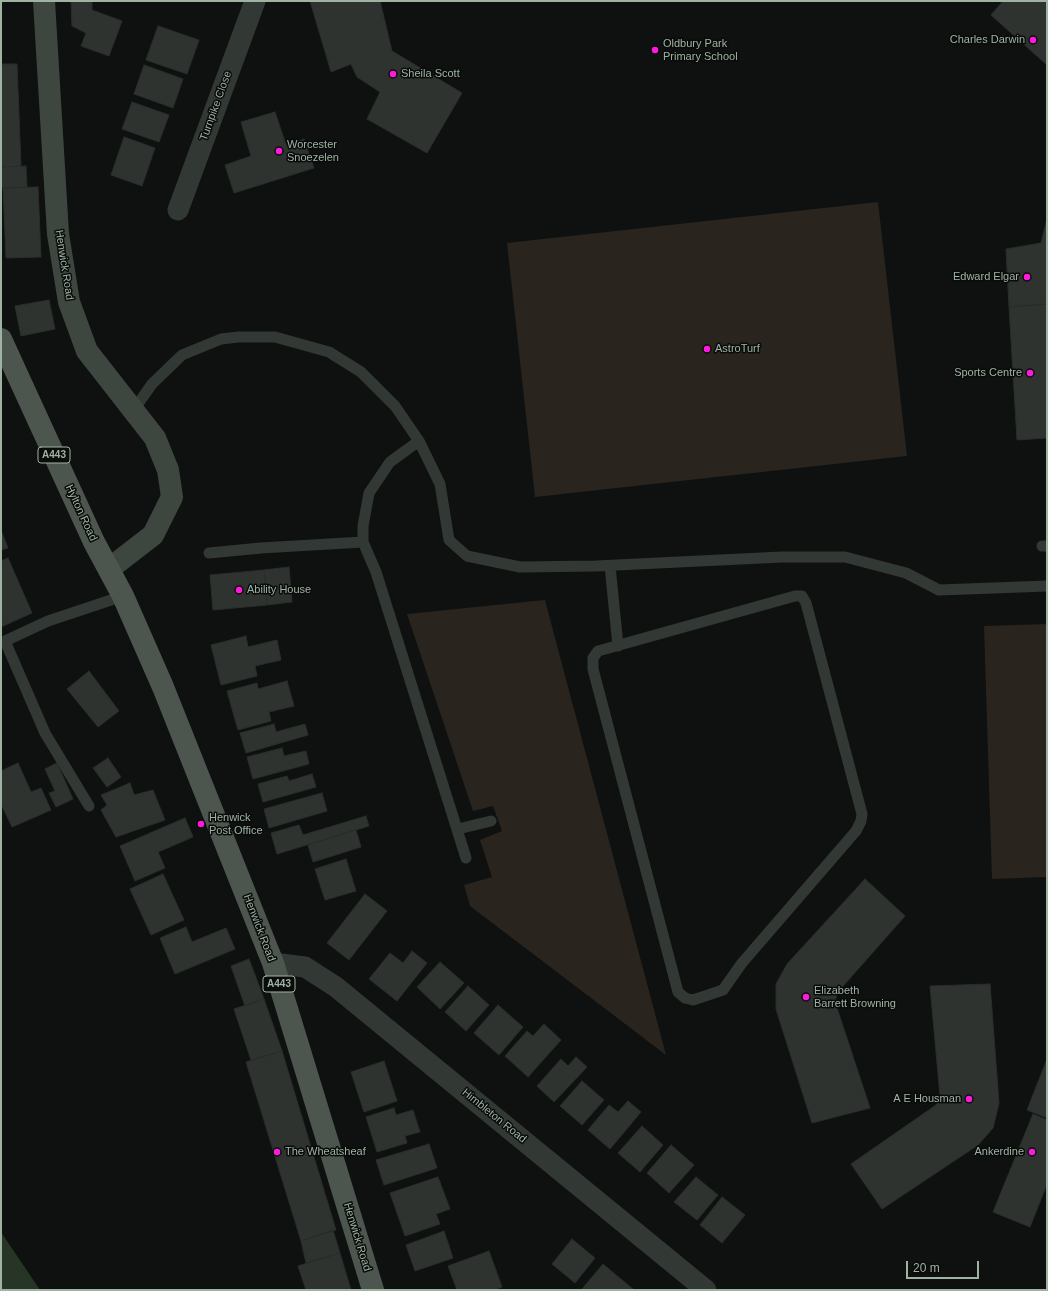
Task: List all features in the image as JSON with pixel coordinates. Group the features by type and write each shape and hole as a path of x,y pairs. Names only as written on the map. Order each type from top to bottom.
{"main road":[{"name":"Henwick Road","path":"44,1 58,234 69,302 87,351 155,438 168,470 172,497 154,535 109,569"},
{"name":"Hylton Road","path":"1,339 29,402 123,596 163,687"},
{"name":"Henwick Road","path":"163,687 273,964 373,1290"}],"street":[{"name":"Turnpike Close","path":"178,210 255,1"},
{"name":"Himbleton Road","path":"273,964 305,967 336,987 706,1290"}],"lane":[{"path":"133,411 152,384 182,355 221,340 238,337 275,338 329,352 361,372 395,406 419,441 440,484 449,540 467,556 520,566 610,566 782,557 845,557 906,573 939,590 1047,586"},
{"path":"419,441 390,462 369,493 363,526 363,542 376,572 466,858"},
{"path":"209,553 268,547 363,542"},
{"path":"610,566 618,646"},
{"path":"89,806 45,733 5,642 48,621 123,596"},
{"path":"794,596 802,596 806,603 862,814 856,831 742,963 723,990 693,1000 685,998 678,992 593,669 593,658 598,652 618,646 794,596"},
{"path":"458,830 491,820"}],"shaded area":[{"name":"AstroTurf","path":"878,202 907,456 535,497 507,243"},
{"path":"545,600 666,1055 470,906 464,885 492,877 480,840 502,831 493,806 473,811 407,614"},
{"path":"1047,624 1047,877 992,879 984,626"},
{"path":"1,1232 40,1290 1,1290"}],"building":[{"path":"71,1 92,1 92,10 122,21 109,56 81,46 86,33 72,26"},
{"name":"Sheila Scott","path":"310,1 380,1 392,51 462,93 427,153 367,119 380,92 357,77 351,64 331,72"},
{"name":"Charles Darwin","path":"1003,1 1047,1 1047,65 991,15"},
{"path":"158,26 199,40 187,74 146,60"},
{"path":"1,64 17,64 21,166 1,167"},
{"path":"144,65 183,79 173,108 134,94"},
{"path":"132,102 169,115 159,142 122,129"},
{"name":"Worcester Snoezelen","path":"275,112 286,145 304,139 314,168 234,193 225,165 251,156 241,122"},
{"path":"124,137 155,148 142,186 111,175"},
{"path":"26,166 27,187 1,188 1,167"},
{"path":"38,187 41,257 6,258 3,188"},
{"name":"Edward Elgar","path":"1047,218 1047,304 1009,307 1006,249 1041,243"},
{"path":"49,300 55,329 21,336 15,306"},
{"name":"Sports Centre","path":"1047,304 1047,438 1017,440 1009,307"},
{"path":"1,530 8,548 1,550"},
{"path":"8,558 32,613 1,627 1,561"},
{"path":"289,567 292,602 267,605 264,570"},
{"name":"Ability House","path":"264,570 267,605 213,610 210,575"},
{"path":"246,636 248,647 277,640 281,660 255,666 257,676 221,685 211,645"},
{"path":"89,671 119,711 98,727 67,689"},
{"path":"287,681 294,706 269,712 271,721 238,730 227,691 257,683 258,689"},
{"path":"274,724 276,732 305,724 308,735 246,753 240,733"},
{"path":"282,748 284,756 306,751 309,764 253,779 247,757"},
{"path":"108,758 121,777 107,787 93,768"},
{"path":"18,763 31,792 41,788 51,810 12,827 1,804 1,771"},
{"path":"57,763 73,799 56,807 49,793 55,791 45,769"},
{"path":"312,774 316,787 263,802 258,784 287,776 289,781"},
{"path":"130,783 134,795 153,790 165,820 116,837 101,810 107,805 101,795"},
{"path":"322,793 327,811 269,828 264,809"},
{"path":"366,816 369,826 277,854 271,833 299,825 303,835"},
{"path":"185,818 193,837 158,852 165,868 135,881 120,846"},
{"path":"356,830 361,847 313,862 308,845"},
{"path":"346,859 356,891 325,900 315,869"},
{"path":"163,874 184,920 151,935 130,889"},
{"name":"Elizabeth Barrett Browning","path":"865,879 905,916 837,993 835,1002 870,1108 812,1123 776,1009 776,984 787,964"},
{"path":"365,894 387,911 349,960 327,943"},
{"path":"186,927 192,942 226,928 235,949 175,974 160,938"},
{"path":"412,951 427,963 397,1001 369,979 390,953 403,963"},
{"path":"249,959 264,999 245,1006 231,966"},
{"path":"440,962 464,983 440,1009 417,987"},
{"name":"A E Housman","path":"990,984 999,1103 993,1128 978,1145 882,1209 851,1164 936,1105 940,1096 930,986"},
{"path":"468,986 489,1005 466,1031 445,1012"},
{"path":"264,999 282,1051 251,1060 234,1009"},
{"path":"498,1005 523,1027 499,1055 474,1033"},
{"path":"544,1024 561,1040 528,1077 505,1056 527,1031 533,1036"},
{"path":"282,1051 336,1230 301,1241 246,1062"},
{"path":"576,1057 587,1067 554,1102 537,1086 561,1059 568,1066"},
{"path":"1047,1059 1047,1118 1027,1110"},
{"path":"384,1061 397,1101 364,1112 351,1072"},
{"path":"582,1081 604,1100 582,1125 560,1106"},
{"path":"628,1101 641,1112 610,1149 588,1130 609,1105 618,1112"},
{"path":"394,1108 396,1115 413,1110 420,1132 405,1136 407,1143 377,1152 366,1117"},
{"name":"Ankerdine","path":"1033,1114 1047,1120 1047,1184 1030,1227 993,1212"},
{"path":"642,1126 663,1145 640,1172 618,1153"},
{"path":"429,1144 437,1168 384,1185 376,1160"},
{"path":"671,1145 694,1165 669,1193 647,1173"},
{"path":"438,1177 450,1209 436,1214 440,1224 405,1236 390,1193"},
{"path":"696,1177 718,1195 697,1220 674,1202"},
{"path":"722,1197 745,1215 722,1243 700,1225"},
{"path":"333,1230 340,1253 306,1263 301,1241"},
{"path":"444,1231 453,1258 415,1271 406,1245"},
{"path":"572,1239 595,1258 575,1283 552,1264"},
{"path":"489,1251 502,1287 494,1290 457,1290 448,1266"},
{"path":"340,1253 351,1290 306,1290 298,1266"},
{"path":"603,1264 634,1290 582,1289"}],"place":[{"name":"Charles Darwin","path":"1033,40"},
{"name":"Oldbury Park Primary School","path":"655,50"},
{"name":"Sheila Scott","path":"393,74"},
{"name":"Worcester Snoezelen","path":"279,151"},
{"name":"Edward Elgar","path":"1027,277"},
{"name":"AstroTurf","path":"707,349"},
{"name":"Sports Centre","path":"1030,373"},
{"name":"Ability House","path":"239,590"},
{"name":"Henwick Post Office","path":"201,824"},
{"name":"Elizabeth Barrett Browning","path":"806,997"},
{"name":"A E Housman","path":"969,1099"},
{"name":"The Wheatsheaf","path":"277,1152"},
{"name":"Ankerdine","path":"1032,1152"}]}
